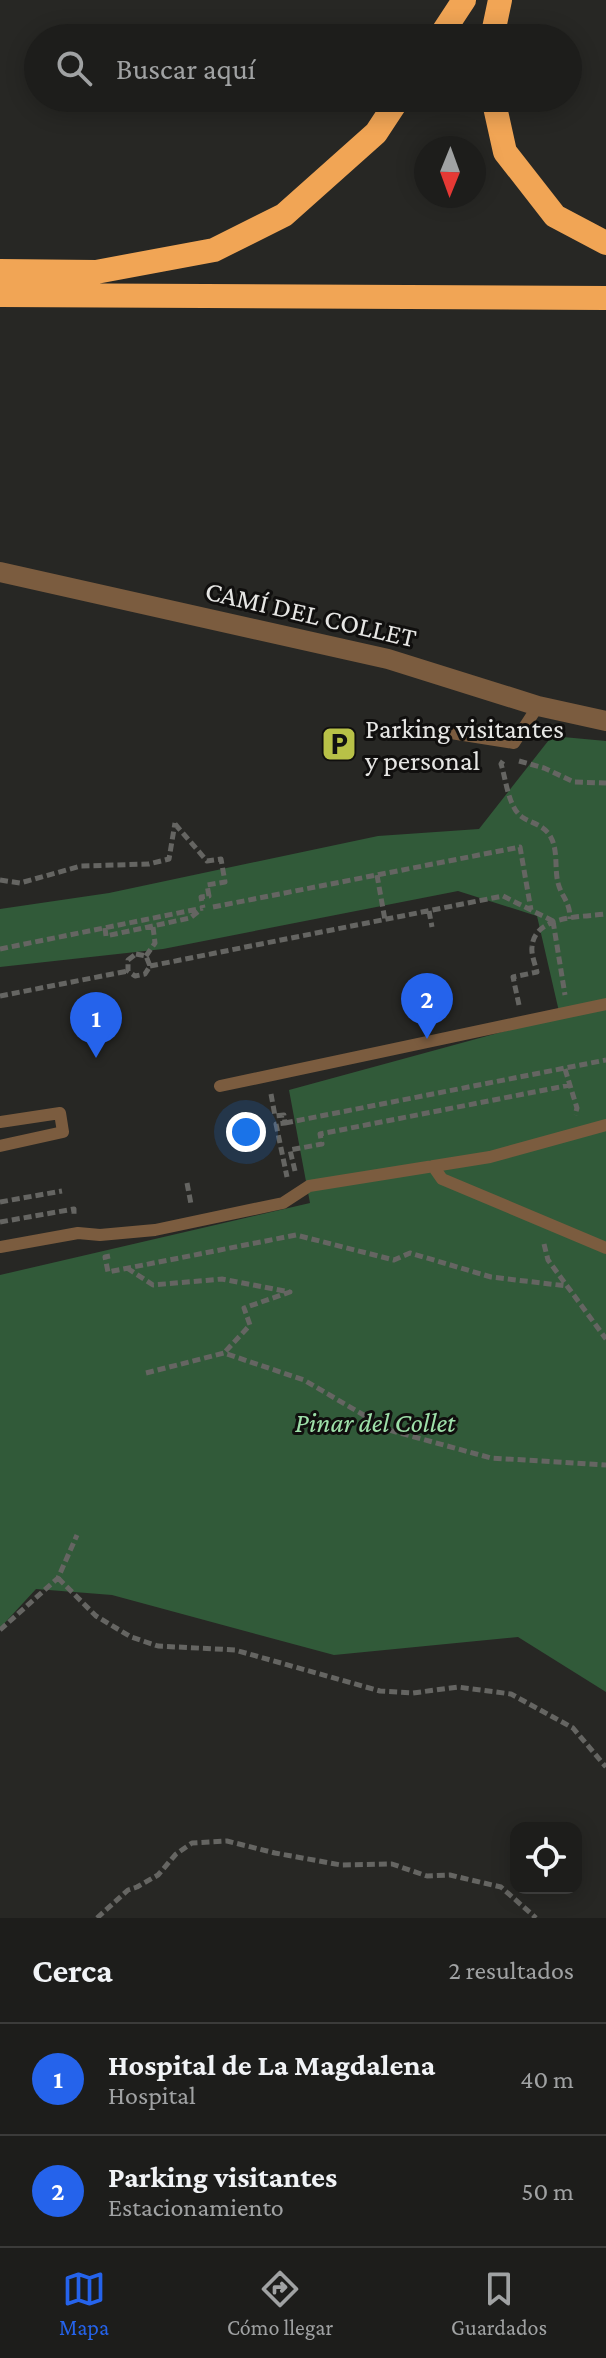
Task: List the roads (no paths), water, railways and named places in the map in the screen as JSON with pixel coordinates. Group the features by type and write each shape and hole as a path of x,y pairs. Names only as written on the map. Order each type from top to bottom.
{"highway":[{"path":"448,24 464,0"},
{"path":"495,24 500,0"},
{"path":"0,271 96,272 214,250 284,215 376,133 390,112"},
{"path":"496,112 505,152 555,216 606,243"},
{"path":"0,295 606,298"}],"street":[{"name":"CAMÍ DEL COLLET","path":"0,572 388,659 538,706 606,721"}],"lane":[{"path":"451,733 514,743 538,706"},
{"path":"220,1086 606,1004"},
{"path":"0,1122 60,1113 63,1132 0,1146"},
{"path":"0,1247 78,1233 100,1235 155,1230 283,1203 309,1186 490,1157 606,1125"},
{"path":"433,1166 442,1179 606,1248"}],"place":[{"name":"Parking visitantes y personal","path":"339,744"},
{"name":"Parking visitantes","path":"427,1039"},
{"name":"Hospital de La Magdalena","path":"96,1058"}],"park label":[{"name":"Pinar del Collet","path":"375,1422"}]}
